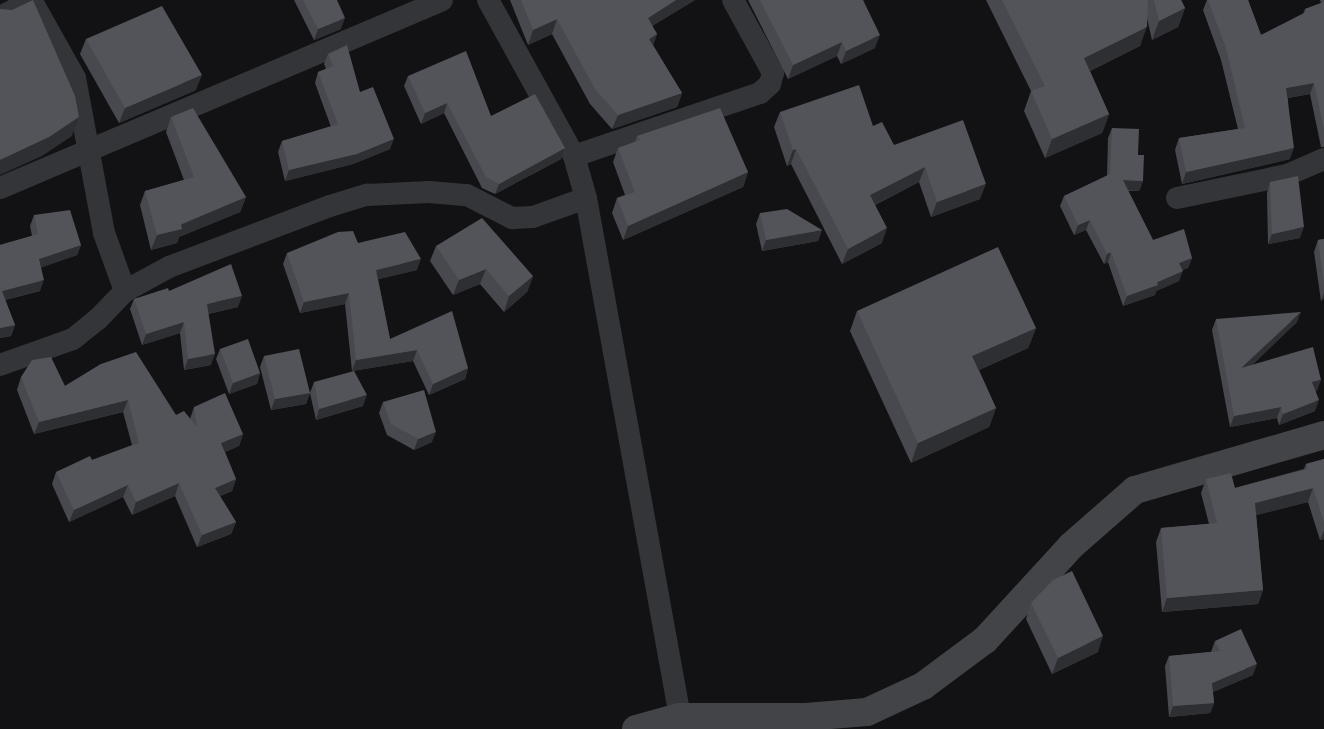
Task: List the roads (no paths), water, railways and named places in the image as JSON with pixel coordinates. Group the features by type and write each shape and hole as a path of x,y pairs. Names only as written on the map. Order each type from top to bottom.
{"street":[{"path":"0,188 442,0"},
{"path":"488,0 574,156 586,198 680,717"},
{"path":"574,156 760,93 770,84 773,72 733,0"},
{"path":"0,17 34,2 74,78 104,233 125,291"},
{"path":"1178,198 1287,174 1324,159"},
{"path":"0,365 72,339 98,319 125,291 169,267 238,244 330,206 367,195 429,192 467,195 512,218 533,217 586,198"},
{"path":"636,729 680,717 806,717 867,712 922,686 986,640 1071,546 1135,490 1324,435"}]}
